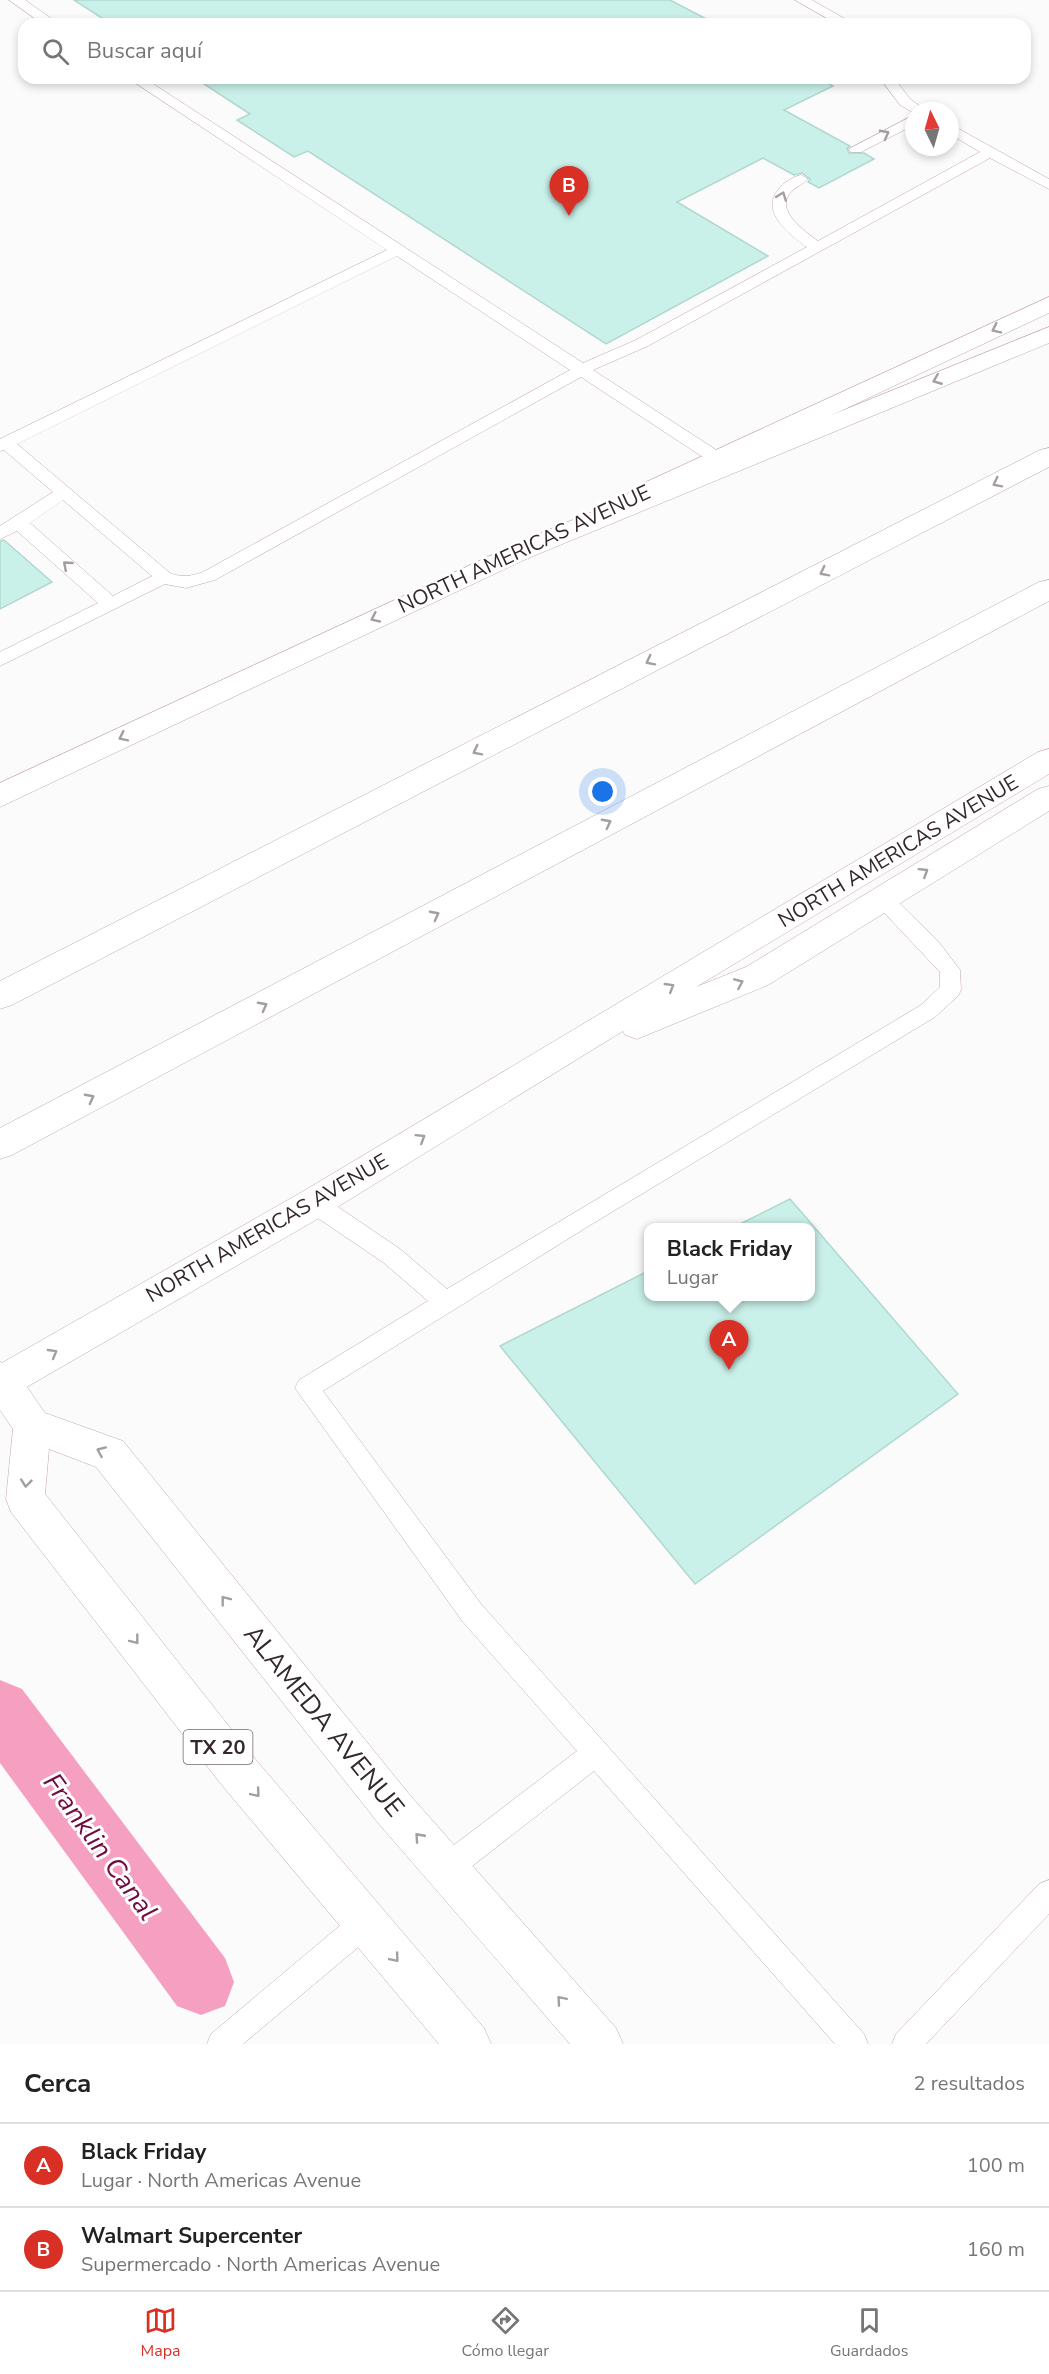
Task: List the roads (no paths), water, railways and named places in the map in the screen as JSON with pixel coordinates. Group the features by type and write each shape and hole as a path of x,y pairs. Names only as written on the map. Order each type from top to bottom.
{"main road":[{"name":"NORTH AMERICAS AVENUE","path":"0,796 1049,304"},
{"path":"504,558 1049,334"},
{"path":"0,996 1049,456"},
{"path":"0,1145 1049,589"},
{"name":"NORTH AMERICAS AVENUE","path":"1,1381 314,1203 1049,760"},
{"name":"NORTH AMERICAS AVENUE","path":"530,1071 757,976 1049,797"},
{"path":"1,1381 32,1425"},
{"name":"ALAMEDA AVENUE","path":"32,1425 109,1454 394,1809 600,2044"},
{"name":"TX 20","path":"32,1425 25,1499 236,1769 468,2044"}],"lane":[{"path":"15,0 43,18"},
{"path":"802,0 836,18"},
{"path":"144,84 718,459"},
{"path":"892,84 905,102"},
{"path":"856,149 905,124"},
{"path":"959,133 1049,185"},
{"path":"398,250 3,444 64,492 164,577 175,582 191,582 208,576 581,370 642,343 990,152"},
{"path":"801,178 787,185 779,200 779,212 796,233 817,247"},
{"path":"0,533 19,523 64,492"},
{"path":"19,523 111,604"},
{"path":"0,660 164,577"},
{"path":"854,2044 472,1613 307,1388 584,1216 928,1011 951,990 950,970 931,947 882,898"},
{"path":"314,1203 392,1256 446,1302"},
{"path":"447,1868 597,1752"},
{"path":"906,2044 1049,1894"},
{"path":"221,2044 365,1923"}],"waterway":[{"name":"Franklin Canal","path":"0,1711 201,1982"}],"place":[{"name":"Walmart Supercenter","path":"569,216"},
{"name":"Black Friday","path":"729,1370"}]}
